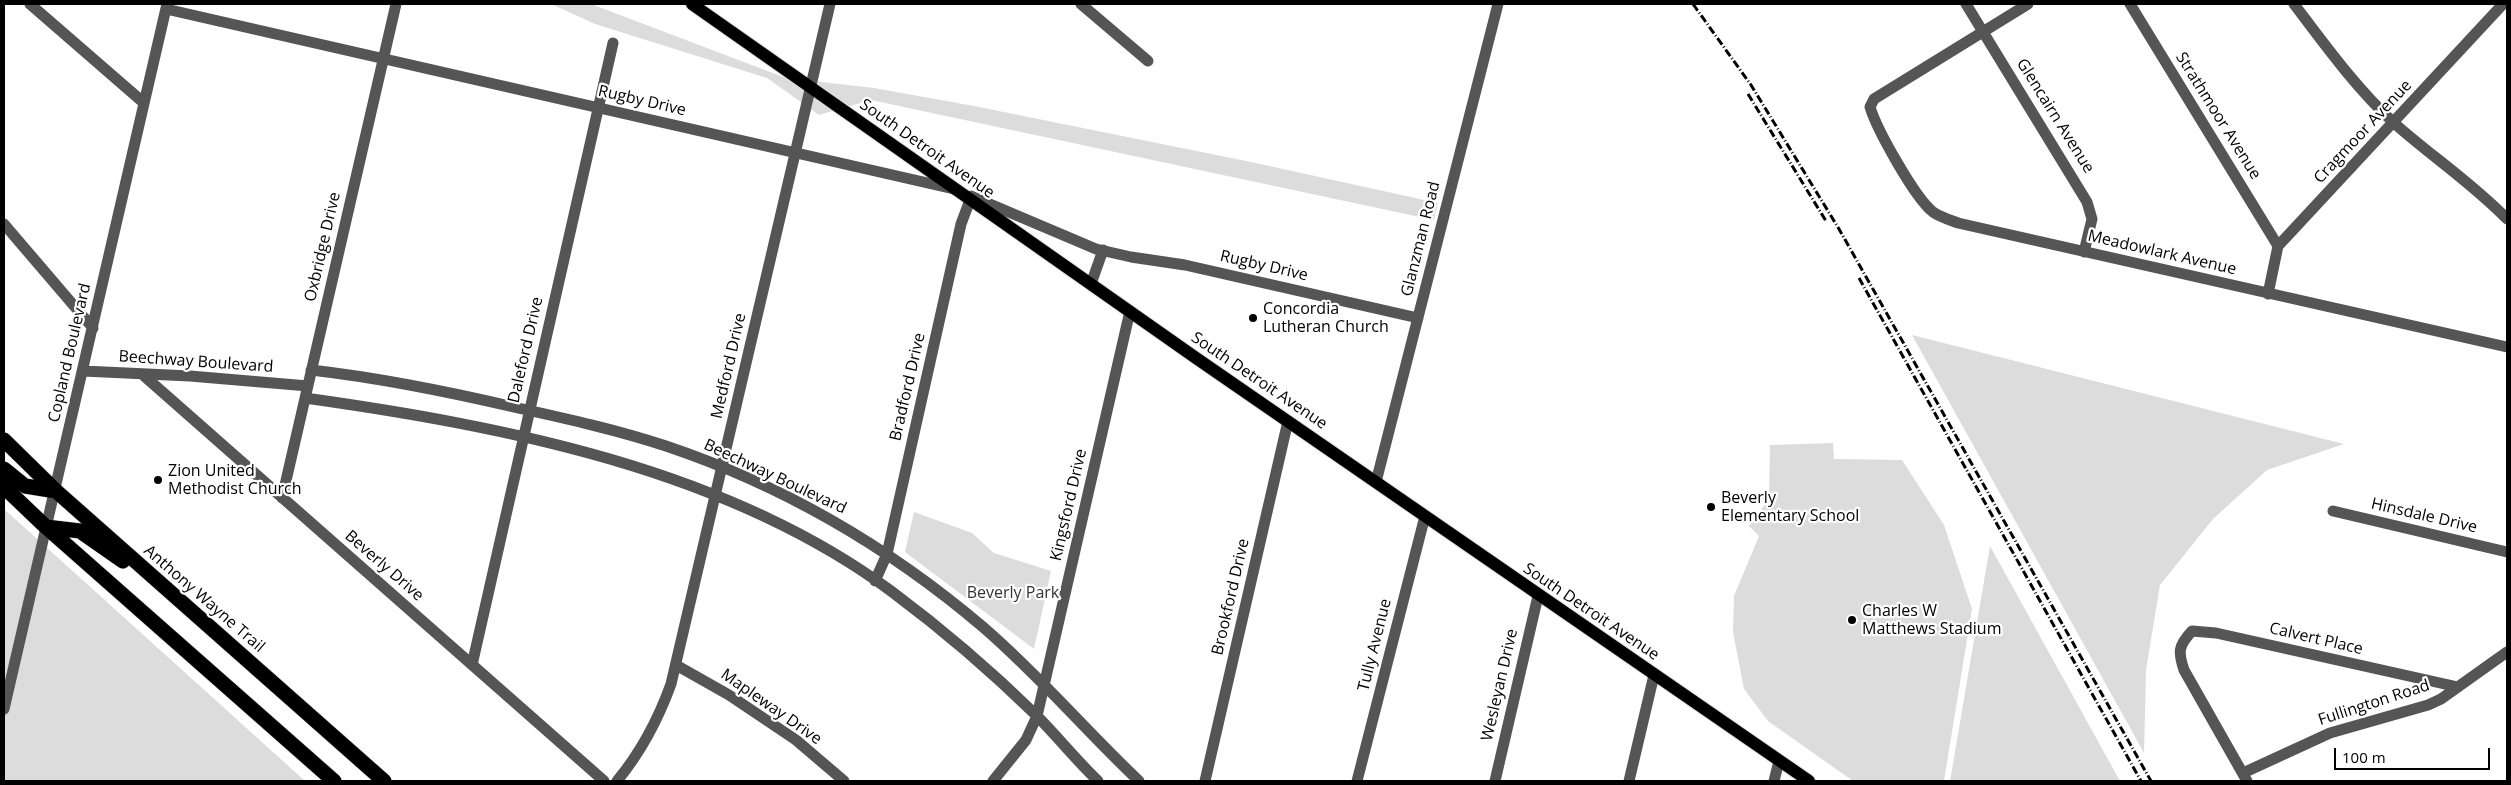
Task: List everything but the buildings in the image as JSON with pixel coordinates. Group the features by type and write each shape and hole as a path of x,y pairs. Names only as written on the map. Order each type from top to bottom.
{"highway":[{"name":"Anthony Wayne Trail","path":"4,440 56,491 384,781"},
{"path":"4,469 25,486 56,491"},
{"path":"4,486 46,527 334,781"},
{"path":"46,527 80,530 187,607"}],"main road":[{"name":"South Detroit Avenue","path":"692,4 1538,596 1809,781"}],"street":[{"path":"30,4 144,103"},
{"name":"Oxbridge Drive","path":"282,498 396,4"},
{"name":"Medford Drive","path":"617,781 634,760 649,736 661,712 676,665 830,4"},
{"path":"1081,4 1148,61"},
{"name":"Glanzman Road","path":"1376,482 1498,4"},
{"name":"Glencairn Avenue","path":"1966,4 2087,202 2092,219 2084,252"},
{"path":"1984,31 2028,4"},
{"name":"Strathmoor Avenue","path":"2130,4 2278,246"},
{"path":"2294,4 2347,72 2394,123 2490,201 2507,219"},
{"name":"Copland Boulevard","path":"4,709 56,491 166,6"},
{"name":"Rugby Drive","path":"166,6 383,58 955,189 1103,250 1194,267 1418,318"},
{"name":"Cragmoor Avenue","path":"2278,246 2501,8"},
{"name":"Meadowlark Avenue","path":"1984,31 1874,99 1870,107 1876,127 1922,201 1934,212 1958,223 2507,347"},
{"name":"Daleford Drive","path":"472,665 613,43"},
{"name":"Bradford Drive","path":"875,581 886,554 961,224 970,200"},
{"path":"4,224 93,328"},
{"path":"2268,294 2278,246"},
{"path":"1091,284 1103,250"},
{"name":"Kingsford Drive","path":"993,781 1026,740 1037,716 1130,311"},
{"name":"Beechway Boulevard","path":"311,370 431,388 641,438 722,467 829,519 886,554 983,627 1045,684 1139,781"},
{"name":"Beechway Boulevard","path":"83,371 190,376 308,386"},
{"name":"Beverly Drive","path":"142,374 604,781"},
{"path":"305,398 409,413 522,438 633,466 716,495 815,544 875,581 964,649 1037,716 1098,781"},
{"name":"Brookford Drive","path":"1205,781 1288,420"},
{"name":"Hinsdale Drive","path":"2333,511 2507,552"},
{"name":"Tully Avenue","path":"1357,781 1425,516"},
{"name":"Wesleyan Drive","path":"1495,781 1538,596"},
{"name":"Calvert Place","path":"2245,777 2184,670 2179,654 2183,640 2192,631 2216,633 2458,687"},
{"name":"Fullington Road","path":"2245,777 2330,733 2428,705 2458,687 2507,652"},
{"name":"Mapleway Drive","path":"676,665 729,696 796,740 844,781"},
{"path":"1629,781 1654,674"},
{"path":"1774,781 1779,760"}],"green space":[{"path":"551,4 591,4 786,78 874,88 974,106 1251,162 1438,203 1434,220 871,100 819,115 767,78 595,24"},
{"path":"1912,335 2344,444 2267,470 2213,519 2160,585 2146,670 2144,753"},
{"name":"Charles W Matthews Stadium","path":"1833,443 1834,459 1902,460 1944,525 1972,609 1944,781 1853,781 1768,721 1744,689 1733,632 1734,596 1759,536 1749,526 1769,499 1770,445"},
{"path":"4,509 305,781 4,781"},
{"name":"Beverly Park","path":"914,512 972,533 994,553 1051,571 1034,649 905,552"},
{"path":"1990,546 2120,781 1950,781"}],"railway":[{"path":"1693,4 1751,85 1839,229 2151,781"},
{"path":"1748,94 1826,221"},
{"path":"1859,278 2141,781"}],"place":[{"name":"Concordia Lutheran Church","path":"1253,318"},
{"name":"Zion United Methodist Church","path":"158,480"},
{"name":"Beverly Elementary School","path":"1711,507"},
{"name":"Charles W Matthews Stadium","path":"1852,620"}]}
